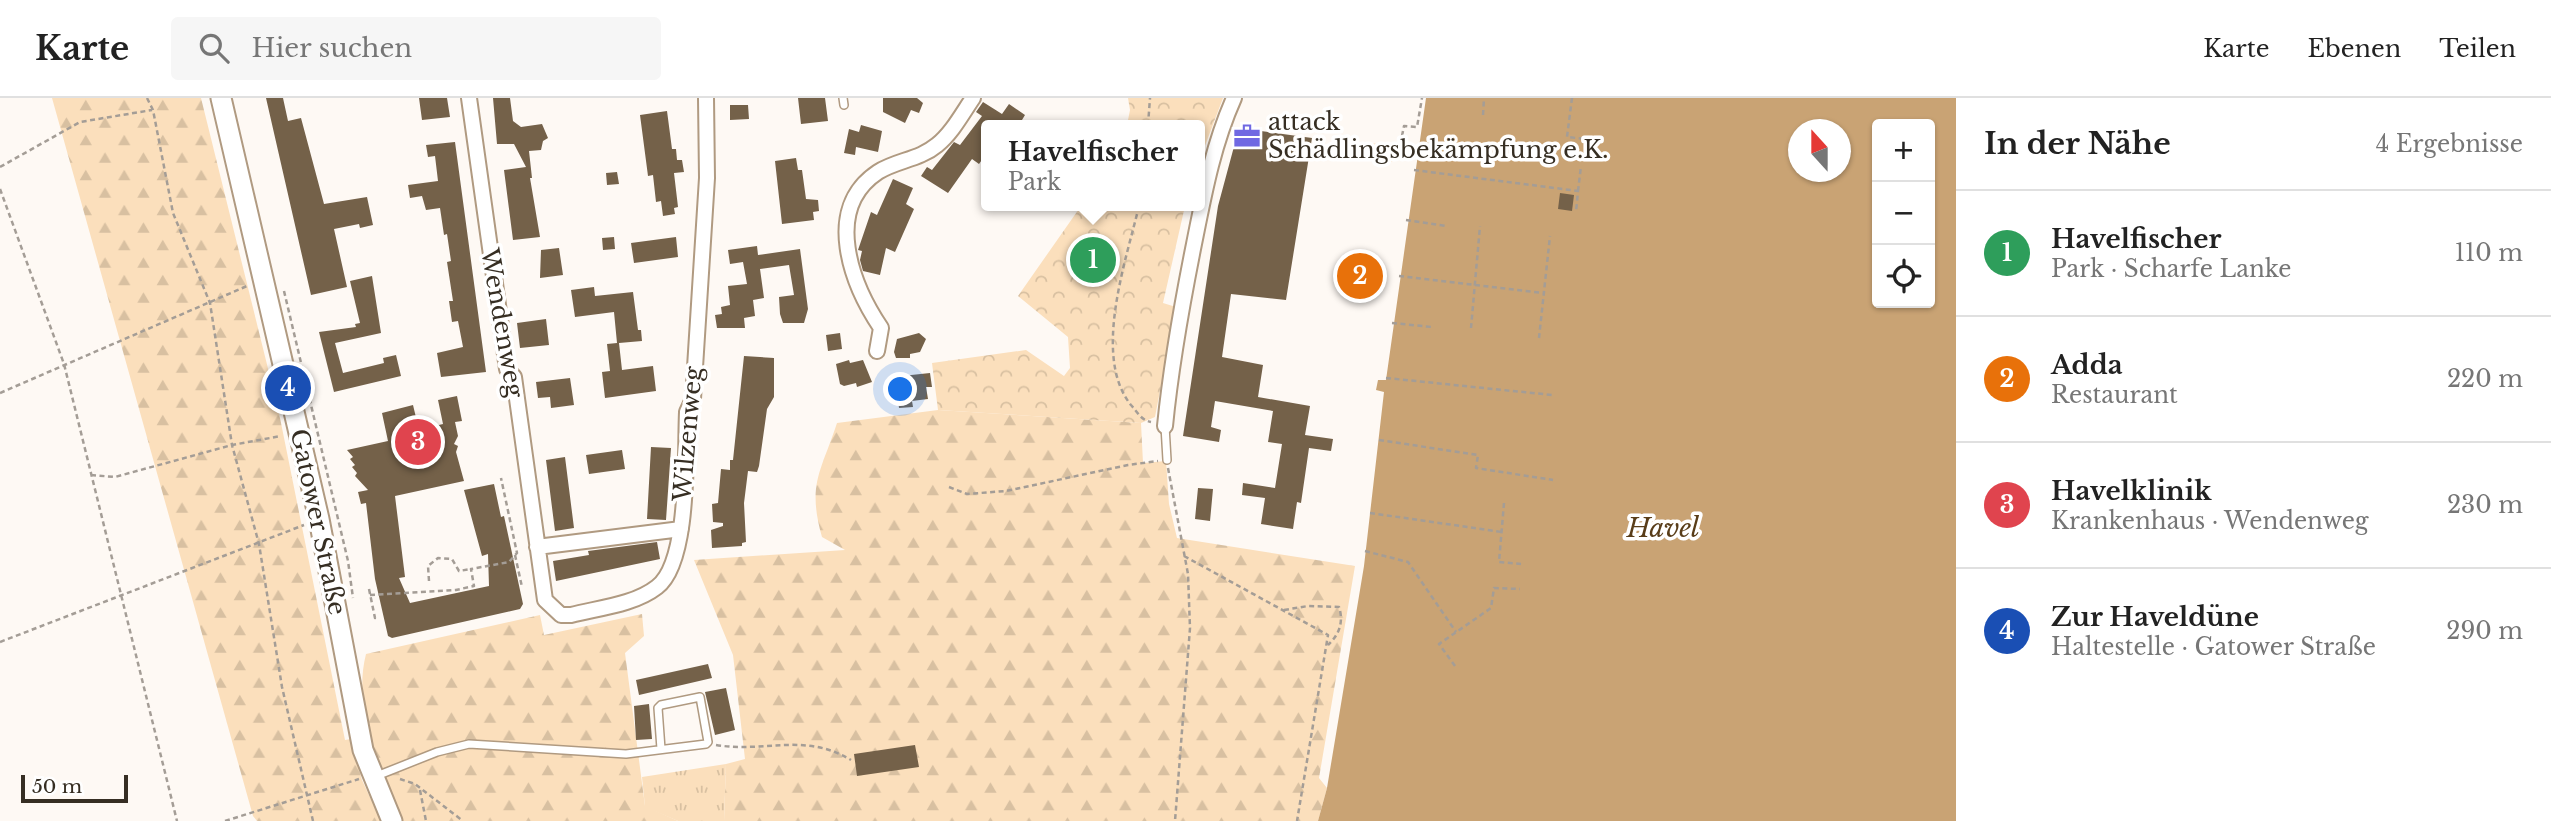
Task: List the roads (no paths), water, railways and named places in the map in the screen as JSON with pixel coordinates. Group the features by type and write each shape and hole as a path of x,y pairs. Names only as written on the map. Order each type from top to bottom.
{"main road":[{"name":"Gatower Straße","path":"221,98 319,519 358,726 379,776 392,821"}],"street":[{"name":"Wendenweg","path":"469,98 494,290 507,369 514,377 537,547"},
{"name":"Wilzenweg","path":"537,547 545,600 561,615 571,615 640,597 659,586 672,569 681,529 687,412 693,399 706,178 706,98"},
{"path":"877,351 881,328 860,295 849,261 846,238 854,204 870,179 880,171 925,154 939,143 973,98"},
{"path":"1205,191 1223,122 1234,98"},
{"path":"1165,426 1184,297 1201,211"},
{"path":"537,547 681,529"}],"lane":[{"path":"1165,426 1167,460"},
{"path":"379,776 437,752 469,744 626,754 706,744 708,742 700,697 661,705 658,708 661,749"}],"water":[{"name":"Havel","path":"1426,98 1956,98 1956,821 1318,821 1327,788 1364,566 1384,392 1376,390 1378,380 1386,380"}],"place":[{"name":"attack Schädlingsbekämpfung e.K.","path":"1247,136"},
{"name":"Havelfischer","path":"1093,260"},
{"name":"Adda","path":"1360,276"},
{"name":"Zur Haveldüne","path":"288,388"},
{"name":"Havelklinik","path":"418,442"}]}
